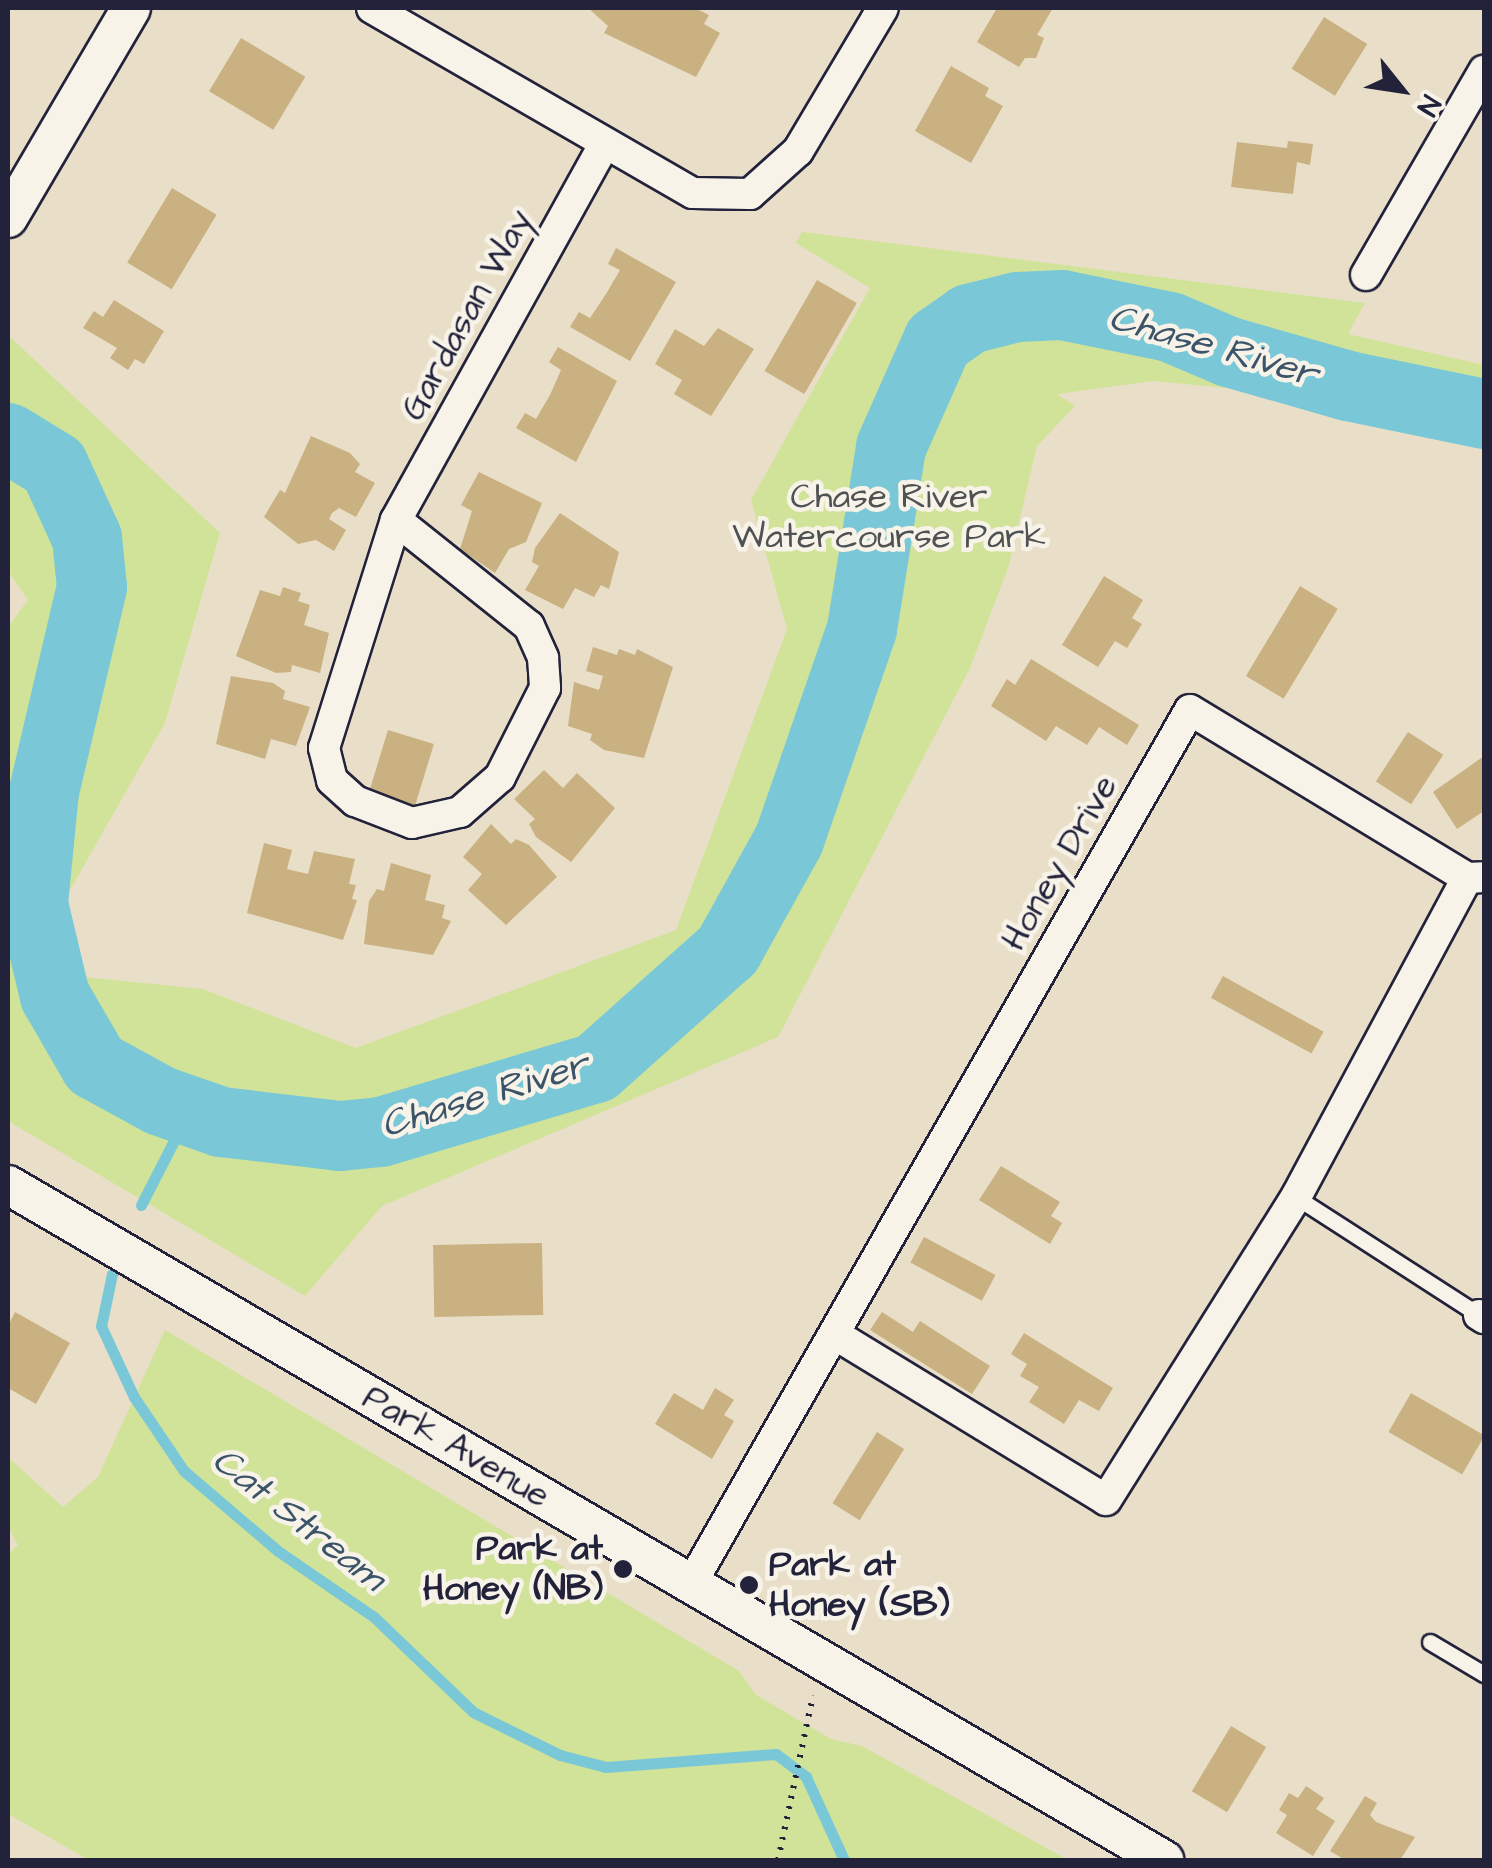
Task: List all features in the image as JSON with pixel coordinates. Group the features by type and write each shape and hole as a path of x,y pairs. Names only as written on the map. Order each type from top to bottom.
{"street":[{"path":"8,218 131,8"},
{"path":"372,8 603,146 693,193 750,194 798,151 883,8"},
{"path":"1366,275 1484,72"},
{"name":"Gardasan Way","path":"396,520 528,626 543,658 545,688 500,777 460,812 412,823 355,801 332,780 324,748 396,520 603,146"},
{"name":"Honey Drive","path":"691,1584 1190,710 1476,878 1296,1197 1106,1500 836,1335"},
{"name":"Park Avenue","path":"8,1185 1164,1860"}],"lane":[{"path":"1296,1197 1482,1316"},
{"path":"1430,1642 1484,1674"}],"path":[{"path":"778,1860 810,1721"}],"green space":[{"name":"Chase River Watercourse Park","path":"802,232 1365,303 1348,334 1484,365 1484,439 1311,396 1153,381 1057,394 1075,406 1037,446 1008,568 970,668 778,1037 382,1206 305,1296 8,1121 8,627 28,600 8,571 8,335 220,533 165,723 24,971 203,989 356,1048 676,930 787,629 751,500 870,288 796,243"},
{"path":"165,1330 739,1671 756,1695 831,1739 862,1746 1068,1860 89,1860 8,1814 8,1554 18,1545 8,1527 8,1457 63,1507 98,1477"}],"building":[{"path":"588,8 695,8 709,15 704,24 720,33 696,77 604,33 608,26"},
{"path":"997,8 1053,8 1037,35 1044,38 1036,58 1025,58 1019,67 977,42"},
{"path":"1324,17 1367,44 1335,96 1292,69"},
{"path":"241,38 305,77 273,130 209,91"},
{"path":"951,66 989,88 985,96 1003,106 971,163 915,131"},
{"path":"1288,141 1313,144 1310,165 1297,162 1293,194 1231,187 1237,142 1287,148"},
{"path":"172,188 217,215 172,289 127,263"},
{"path":"616,248 676,282 630,361 570,327 579,312 590,318 620,270 608,264"},
{"path":"817,280 857,303 804,394 764,371"},
{"path":"114,300 164,331 144,364 135,359 128,370 110,358 117,348 83,328 94,311 103,317"},
{"path":"718,328 754,349 711,416 674,394 682,380 655,364 675,329 704,346"},
{"path":"558,347 617,381 576,462 516,428 525,413 536,419 550,395 561,370 549,362"},
{"path":"311,436 350,453 360,464 355,472 375,483 356,517 339,508 332,513 329,519 346,530 334,551 316,540 298,544 264,517 280,490 285,493"},
{"path":"479,472 542,503 526,542 509,549 495,573 460,549 472,511 461,505"},
{"path":"560,513 619,552 609,589 601,585 594,597 575,588 563,609 525,590 539,566 532,562 535,548"},
{"path":"1104,576 1143,600 1132,618 1142,624 1127,648 1115,641 1098,667 1062,645"},
{"path":"1300,586 1338,609 1284,699 1246,676"},
{"path":"283,587 301,593 298,601 310,605 304,625 329,633 320,673 292,665 291,672 276,673 236,656 260,590 280,596"},
{"path":"593,647 617,655 619,649 635,655 637,649 673,667 644,758 604,750 590,740 592,734 568,726 574,682 599,690 603,676 586,671"},
{"path":"1031,659 1139,725 1127,745 1099,727 1087,745 1056,726 1046,741 991,706 1007,679 1015,685"},
{"path":"231,676 273,683 285,691 283,699 310,707 296,746 271,739 265,759 216,744"},
{"path":"388,730 434,744 415,805 369,791"},
{"path":"1408,732 1443,755 1411,804 1376,781"},
{"path":"1484,756 1484,811 1457,829 1433,792"},
{"path":"544,770 563,788 577,773 615,808 571,862 536,837 529,824 535,819 514,799"},
{"path":"491,824 511,844 516,839 529,845 557,877 506,925 468,890 482,874 463,857"},
{"path":"264,843 292,850 287,869 308,874 314,851 355,859 349,884 356,885 352,899 357,900 343,940 247,913"},
{"path":"391,863 431,875 425,900 445,905 442,918 451,921 433,955 364,944 369,901 377,889 384,891"},
{"path":"1223,976 1324,1032 1311,1054 1211,998"},
{"path":"1001,1166 1060,1202 1051,1216 1062,1223 1050,1244 979,1200"},
{"path":"924,1237 996,1275 982,1301 910,1263"},
{"path":"542,1243 543,1315 434,1317 433,1245"},
{"path":"15,1312 70,1343 36,1404 8,1388 8,1326"},
{"path":"882,1312 913,1332 920,1321 990,1366 972,1394 870,1330"},
{"path":"1024,1333 1113,1388 1099,1411 1079,1400 1064,1424 1029,1402 1039,1387 1020,1376 1027,1364 1011,1354"},
{"path":"715,1388 734,1400 724,1415 734,1421 712,1459 655,1424 674,1393 703,1410"},
{"path":"1411,1393 1484,1435 1462,1474 1388,1432"},
{"path":"877,1432 904,1449 860,1520 832,1503"},
{"path":"1231,1726 1266,1747 1227,1812 1192,1791"},
{"path":"1306,1786 1324,1798 1316,1809 1335,1821 1313,1856 1276,1833 1287,1815 1279,1810 1289,1793 1298,1798"},
{"path":"1365,1796 1377,1803 1370,1815 1376,1822 1415,1837 1400,1860 1345,1860 1330,1851"}],"waterway":[{"name":"Chase River","path":"8,438 54,466 87,538 92,587 44,791 33,904 55,996 95,1065 161,1101 221,1122 340,1136 381,1132 596,1068 728,950 789,840 862,629 891,447 938,341 969,319 1017,307 1062,305 1170,327 1229,352 1348,386 1484,414"},
{"name":"Cat Stream","path":"141,1205 189,1111"},
{"name":"Cat Stream","path":"112,1274 101,1326 134,1397 184,1471 278,1551 374,1617 473,1712 560,1755 606,1767 776,1754 806,1777 844,1860"}],"place":[{"name":"Park at Honey (NB)","path":"623,1569"},
{"name":"Park at Honey (SB)","path":"749,1585"}]}
